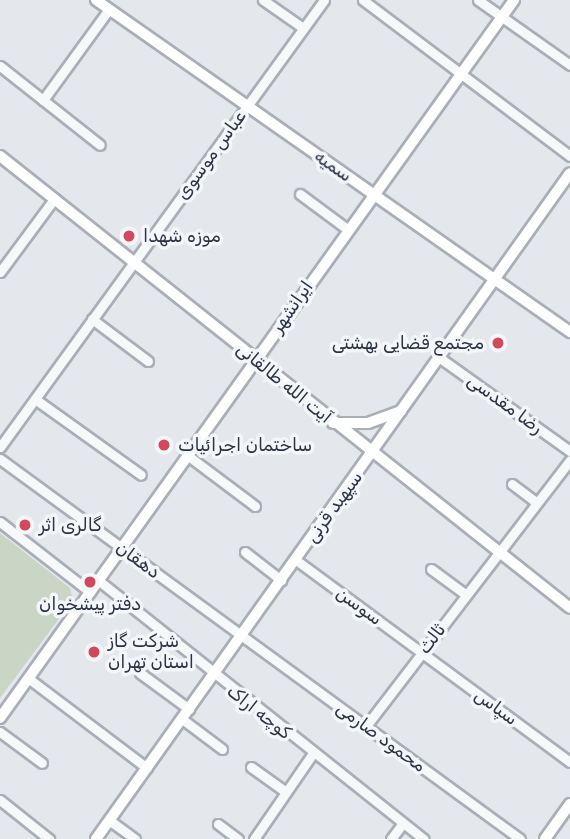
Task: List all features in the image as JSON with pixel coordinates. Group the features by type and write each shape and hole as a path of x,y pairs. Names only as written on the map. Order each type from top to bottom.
{"main road":[{"name":"سمیه","path":"96,0 570,332"},
{"name":"ایرانشهر","path":"0,718 254,359 514,0"},
{"name":"آیت الله طالقانی","path":"0,156 570,608"},
{"name":"سپهبد قرنی","path":"96,839 570,173"},
{"path":"334,423 368,423 403,410"},
{"path":"545,839 570,804"}],"street":[{"path":"262,0 303,28"},
{"name":"عباس موسوی","path":"0,447 324,0"},
{"path":"363,0 570,156"},
{"path":"478,0 570,65"},
{"path":"43,100 109,9"},
{"path":"0,66 100,145"},
{"path":"300,194 348,229"},
{"path":"0,272 54,199"},
{"path":"92,319 148,361"},
{"name":"رضا مقدسی","path":"440,358 570,451"},
{"path":"35,399 141,475"},
{"path":"187,454 255,506"},
{"name":"دهقان","path":"0,459 242,635"},
{"name":"ثالث","path":"366,726 497,551 570,460"},
{"path":"512,484 536,502"},
{"path":"0,522 90,592"},
{"path":"245,552 281,580"},
{"name":"سوسن","path":"296,560 422,652"},
{"path":"431,569 465,594"},
{"name":"کوچه اراک","path":"98,580 212,676 424,839"},
{"name":"محمود صارمی","path":"242,635 520,839"},
{"name":"سپاس","path":"422,652 570,762"},
{"path":"140,673 189,709"},
{"path":"28,678 147,768"},
{"path":"182,719 222,749"},
{"path":"0,732 42,762"},
{"path":"254,839 313,753"},
{"path":"251,767 286,792"},
{"path":"0,800 50,839"},
{"path":"109,820 135,839"},
{"path":"391,839 403,823"},
{"path":"218,824 238,839"}],"green space":[{"path":"0,533 70,588 73,600 0,698"}],"place":[{"name":"موزه شهدا","path":"129,236"},
{"name":"مجتمع قضایی بهشتی","path":"498,343"},
{"name":"ساختمان اجرائیات","path":"164,445"},
{"name":"گالری اثر","path":"25,525"},
{"name":"دفتر پیشخوان","path":"90,582"},
{"name":"شرکت گاز استان تهران","path":"94,652"}]}
